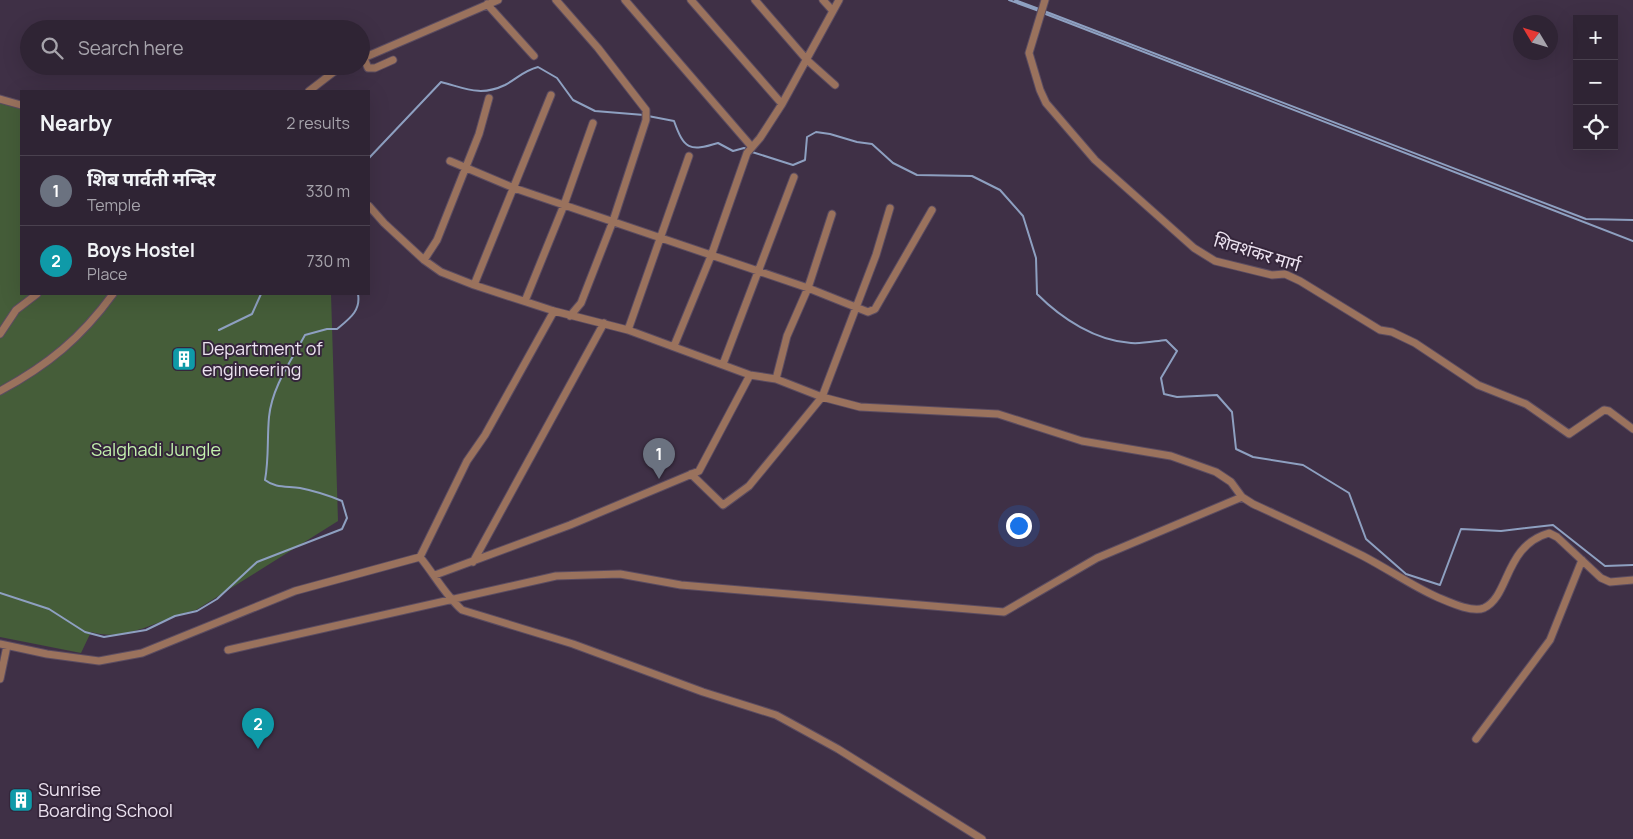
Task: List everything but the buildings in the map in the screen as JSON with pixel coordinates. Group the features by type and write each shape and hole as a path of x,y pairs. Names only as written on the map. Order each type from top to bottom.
{"street":[{"path":"370,55 498,0"},
{"path":"556,0 598,48 646,110 646,120 613,221 581,303 570,316"},
{"path":"625,0 749,149"},
{"path":"691,0 782,104"},
{"path":"755,0 808,60 836,86"},
{"path":"823,0 832,10"},
{"path":"674,346 710,256 749,149 760,138 782,104 808,60 832,10 839,0"},
{"name":"शिवशंकर मार्ग","path":"1045,0 1029,52 1040,90 1046,103 1095,160 1194,248 1216,261 1272,275 1285,274 1300,281 1380,330 1392,332 1415,343 1478,385 1541,412 1569,434 1604,410 1609,411 1633,429"},
{"path":"487,4 534,56"},
{"path":"370,68 375,68 394,60"},
{"path":"310,90 330,75"},
{"path":"474,285 551,95"},
{"path":"424,260 434,248 466,168 479,134 488,98"},
{"path":"0,99 20,105"},
{"path":"525,301 564,204 593,123"},
{"path":"628,330 662,238 689,156"},
{"path":"450,161 514,188 808,288 868,312 875,309 932,210"},
{"path":"723,364 794,177"},
{"path":"370,207 384,223 424,260 441,272 474,285 570,316 628,330 750,375 776,379 822,398 860,407 998,414 1082,442 1171,456 1216,472 1231,482 1242,496 1253,504 1363,556 1437,596 1473,609 1482,609 1491,604 1500,592 1511,565 1537,536 1549,533 1557,537 1601,578 1610,582 1633,580"},
{"path":"691,474 723,505 749,486 822,398 876,255 890,208"},
{"path":"776,379 787,336 808,288 832,214"},
{"path":"0,334 16,310 36,295"},
{"path":"0,391 29,375 64,350 92,322 111,295"},
{"path":"0,679 4,645 100,662 142,653 295,591 420,557 467,461 485,435 554,311"},
{"path":"473,562 604,323"},
{"path":"435,575 473,562 699,471 750,375"},
{"path":"228,650 556,576 620,574 681,585 1004,612 1097,558 1242,496"},
{"path":"420,557 435,575 452,601 462,610 573,644 703,692 776,715 838,749 982,839"},
{"path":"1476,738 1550,640 1582,560"}],"green space":[{"name":"Salghadi Jungle","path":"0,98 20,104 20,295 331,295 338,521 196,610 132,632 105,634 91,632 81,653 0,637"}],"waterway":[{"path":"1009,0 1039,11"},
{"path":"1015,0 1039,9"},
{"path":"1044,11 1586,219 1633,220"},
{"path":"1043,13 1633,241"},
{"path":"370,157 441,82 480,91 496,89 538,67 557,78 573,100 595,111 644,115"},
{"path":"648,116 674,121 681,138 689,146 700,147 718,143 733,151 744,148 748,150"},
{"path":"752,152 793,165 805,160 807,137 816,132 830,134 857,142 872,144 893,163 917,175 972,176 1000,190 1023,216 1036,258 1037,294 1068,320 1105,338 1135,343 1166,340 1177,351 1161,378 1164,394 1177,397 1217,395 1232,412 1236,449 1253,457 1303,465 1349,493 1366,539 1406,574 1440,585 1461,529 1501,531 1553,525 1605,566 1633,565"},
{"path":"219,330 252,314 261,295"},
{"path":"0,593 49,609 85,632 104,637 146,630 175,616 197,611 217,599 257,562 342,529 347,518 342,501 311,490 277,486 265,480 268,425 271,406 278,385 305,335 327,329 337,329 356,310 358,295"}],"place":[{"name":"Department of engineering","path":"184,359"},
{"name":"शिब पार्वती मन्दिर","path":"659,479"},
{"name":"Boys Hostel","path":"258,749"},
{"name":"Sunrise Boarding School","path":"21,800"}]}
